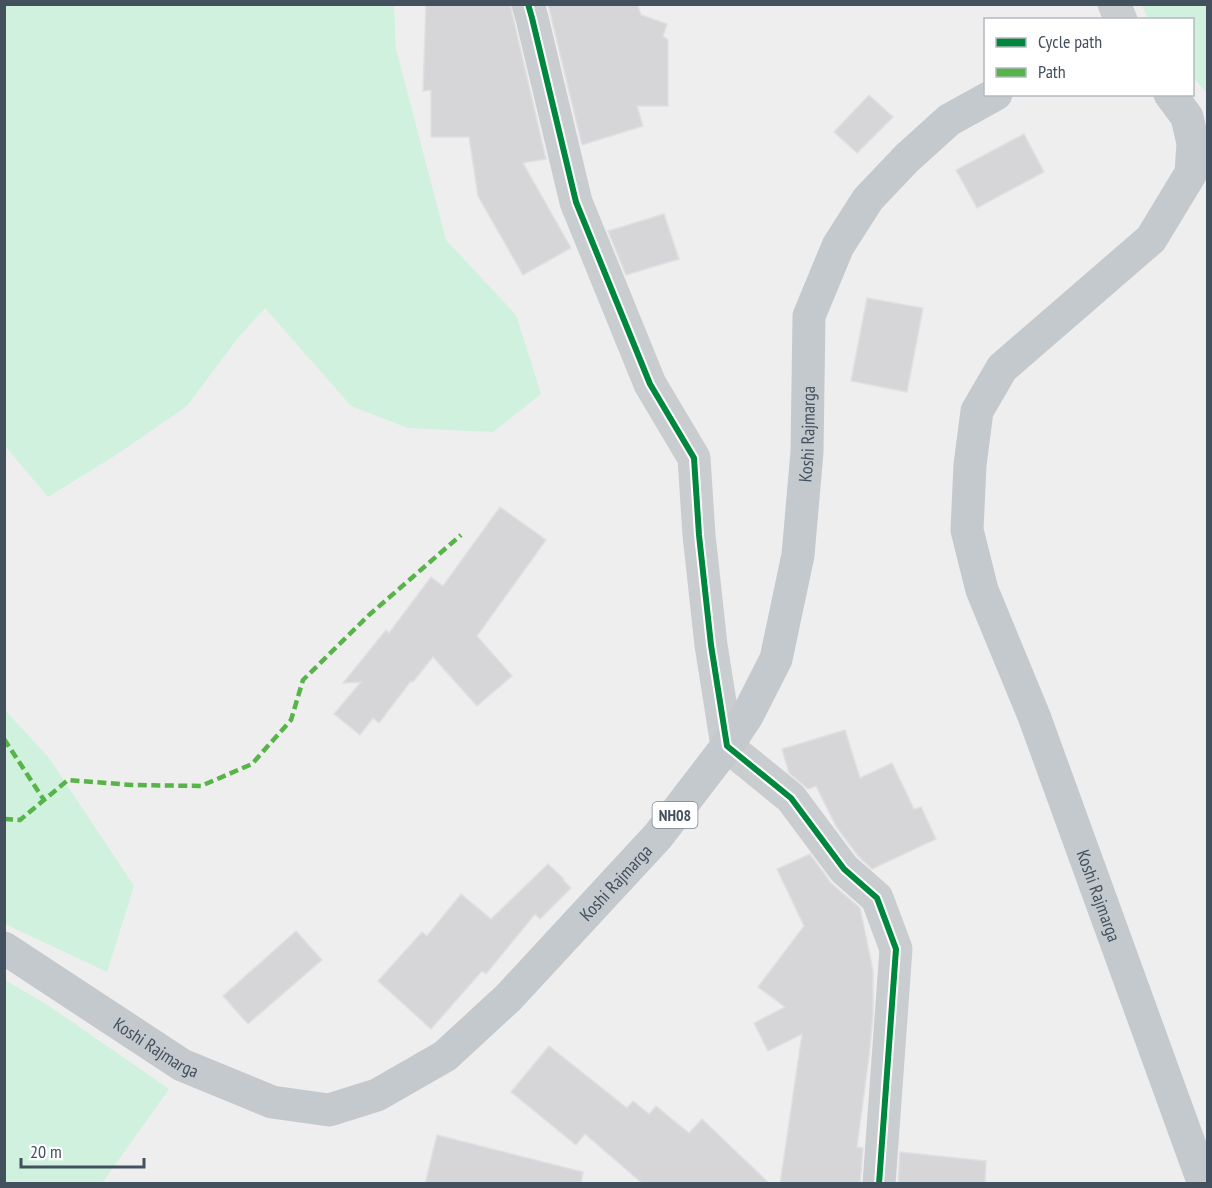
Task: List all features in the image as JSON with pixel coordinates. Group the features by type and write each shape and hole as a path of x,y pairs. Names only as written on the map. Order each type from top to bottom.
{"main road":[{"name":"Koshi Rajmarga","path":"4,948 182,1065 272,1102 329,1110 377,1095 445,1056 508,998 658,836 727,746 747,716 776,659 798,555 807,452 809,316 838,246 868,199 907,158 949,120 992,96"},
{"name":"Koshi Rajmarga","path":"1171,96 1187,117 1193,143 1191,173 1151,239 1002,368 977,411 970,465 968,530 982,590 1034,716 1204,1184"}],"street":[{"path":"528,4 576,202 650,384 694,458 700,546 711,645 727,746 791,798 844,868 877,898 896,949 879,1184"}],"green space":[{"path":"4,5 394,5 396,49 446,240 516,315 541,394 493,432 408,428 351,406 265,308 237,339 187,406 116,455 48,497 5,446"},
{"path":"1142,5 1207,5 1207,93 1194,78 1194,18 1148,18"},
{"path":"4,709 49,758 134,886 107,972 5,924"},
{"path":"5,980 49,1006 169,1089 102,1183 5,1183"}],"building":[{"path":"426,4 510,4 546,159 523,163 571,248 523,275 478,196 469,137 431,137 431,90 423,91"},
{"path":"548,4 637,4 641,15 667,24 663,36 668,40 668,106 637,106 643,126 582,145"},
{"path":"869,95 893,117 857,153 834,132"},
{"path":"1024,134 1044,172 977,208 956,170"},
{"path":"664,214 679,259 626,275 608,231"},
{"path":"867,298 923,308 907,392 851,381"},
{"path":"500,507 546,540 477,636 512,676 477,706 433,657 413,682 411,681 379,723 373,718 360,735 334,714 361,682 343,683 386,630 389,633 431,577 443,586"},
{"path":"845,730 860,778 892,763 914,809 921,807 936,839 872,869 858,856 836,826 816,786 808,789 789,773 782,749"},
{"path":"810,854 831,883 860,908 873,970 873,1014 857,1147 863,1148 860,1184 780,1184 802,1034 768,1051 754,1023 785,1007 758,987 804,926 777,869"},
{"path":"548,864 571,888 540,919 535,914 486,974 482,971 431,1029 378,981 422,932 427,936 461,894 491,919"},
{"path":"296,931 322,960 248,1024 223,996"},
{"path":"549,1046 627,1108 633,1101 649,1114 656,1106 689,1133 702,1119 770,1184 643,1184 585,1134 576,1145 511,1092"},
{"path":"437,1135 583,1172 581,1184 425,1184"},
{"path":"900,1152 986,1161 985,1184 898,1184"}],"marked path":[{"path":"4,819 20,820 68,780 132,785 201,786 252,764 291,720 303,680 369,615 461,535"},
{"path":"4,739 44,800"}],"cycle path":[{"path":"528,4 576,202 650,384 694,458 699,535 711,645 727,746 791,798 844,869 877,898 896,949 879,1184"}]}
